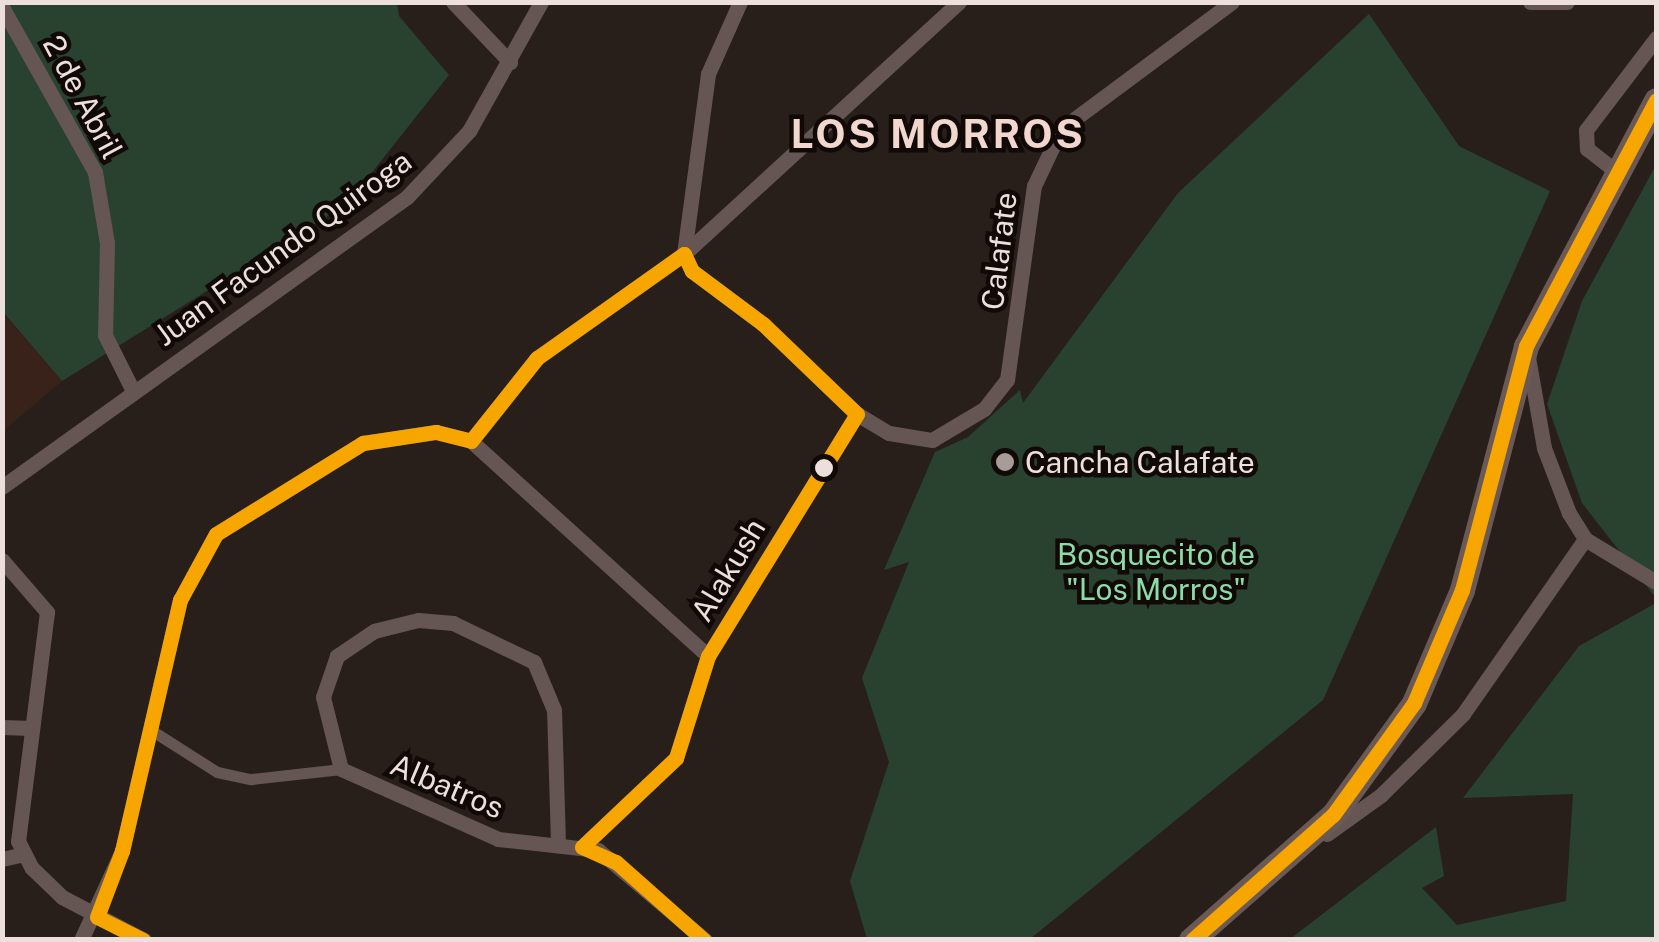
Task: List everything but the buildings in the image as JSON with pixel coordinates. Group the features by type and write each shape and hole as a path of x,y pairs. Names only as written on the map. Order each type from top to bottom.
{"highway":[{"path":"1191,940 1276,870 1365,776 1434,667 1462,590 1494,444 1526,346 1614,170 1656,100"}],"street":[{"path":"454,2 510,62"},
{"name":"Juan Facundo Quiroga","path":"2,487 408,197 468,131 541,2"},
{"path":"740,2 708,74 684,254 692,272 763,324 856,414"},
{"path":"470,441 537,358 684,254 959,2"},
{"name":"Calafate","path":"856,414 889,433 932,440 984,409 1008,380 1034,186 1061,130 1232,2"},
{"path":"1530,2 1568,2"},
{"name":"2 de Abril","path":"2,7 95,172 108,243 105,335 133,390"},
{"path":"1614,170 1587,149 1586,130 1656,38"},
{"path":"1526,346 1544,448 1585,538 1656,582"},
{"name":"Alakush","path":"582,847 676,758 708,656 856,414"},
{"path":"80,940 96,918 151,730 180,600 216,534 363,443 436,432 470,441 708,656"},
{"path":"1276,870 1424,756 1482,690 1585,538"},
{"path":"2,560 36,590 47,612 16,819 24,854 62,896 96,918 144,940"},
{"path":"151,730 216,772 251,779 340,769 323,697 336,656 374,630 454,623 514,645 546,683 554,710 558,843"},
{"path":"2,727 31,728"},
{"name":"Albatros","path":"340,769 498,839 582,847 616,862 705,940"},
{"path":"2,859 24,854"}],"shaded area":[{"path":"2,312 62,381 3,431 2,431"}],"green space":[{"path":"2,3 397,3 399,16 449,75 347,204 62,381 3,312"},
{"name":"Bosquecito de \"Los Morros\"","path":"1369,14 1459,146 1550,191 1323,700 1030,939 867,939 850,881 889,762 862,678 909,562 884,570 935,452 968,437 1020,390 1023,403 1178,193"},
{"path":"1656,165 1656,598 1582,503 1547,404 1582,301"},
{"path":"1656,603 1656,939 1290,939 1436,827 1444,876 1422,888 1457,925 1566,901 1573,794 1463,798 1579,646"}],"transit line":[{"path":"1192,940 1333,815 1414,703 1462,590 1526,346 1656,100"},
{"path":"143,940 97,917 122,851 180,600 216,534 363,443 436,432 471,441 537,358 684,254 692,271 763,324 857,414 708,656 676,758 582,847"},
{"path":"582,847 616,862 704,940"}],"place":[{"name":"Cancha Calafate","path":"1005,462"}],"district":[{"name":"LOS MORROS","path":"938,134"}]}
